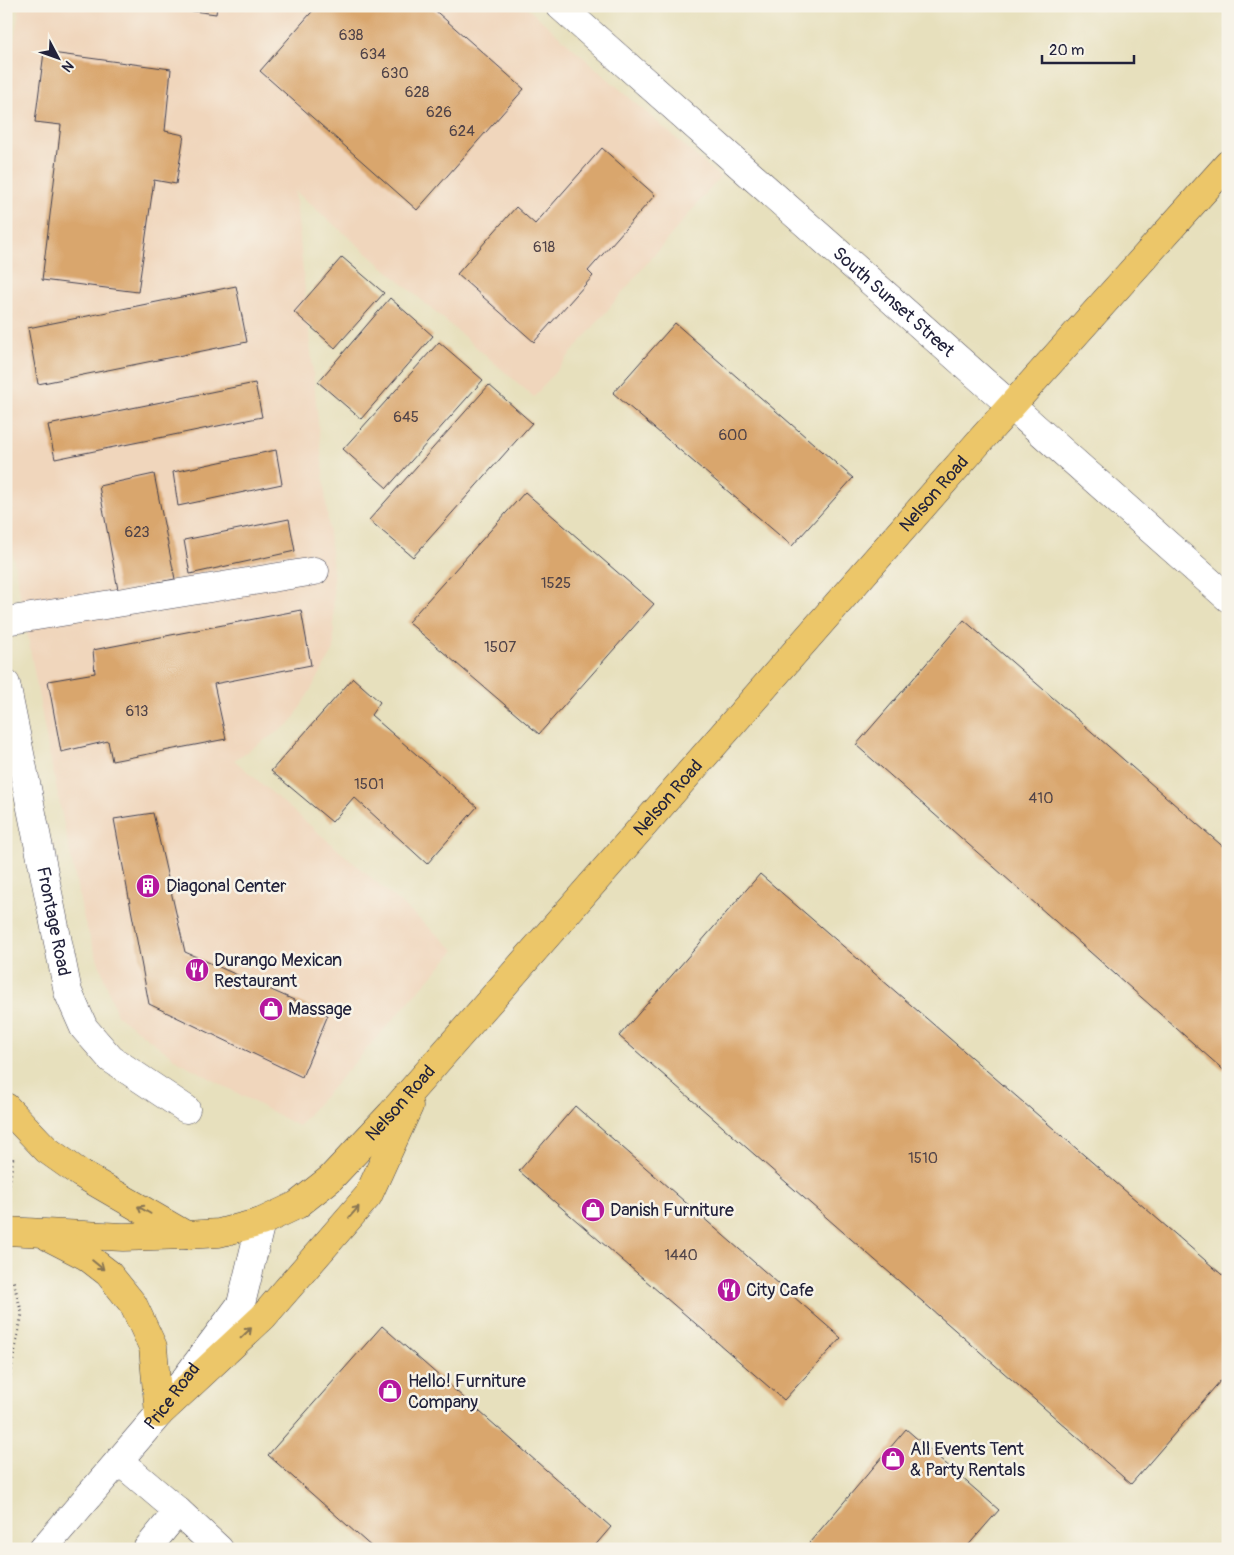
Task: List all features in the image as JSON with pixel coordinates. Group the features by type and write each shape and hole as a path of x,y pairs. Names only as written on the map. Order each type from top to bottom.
{"main road":[{"name":"Nelson Road","path":"6,1231 124,1237 219,1232 261,1222 297,1205 330,1179 421,1080 1012,406 1228,164"},
{"path":"159,1414 262,1317 368,1196 421,1080"},
{"path":"6,1107 47,1150 81,1174 186,1235"},
{"path":"41,1233 86,1256 108,1273 133,1304 153,1347 159,1414"}],"street":[{"name":"South Sunset Street","path":"560,6 1228,598"},
{"path":"6,621 316,571"},
{"name":"Frontage Road","path":"6,684 68,992 84,1028 111,1059 186,1109"},
{"name":"Price Road","path":"42,1549 159,1414 241,1304 261,1222"},
{"path":"119,1461 219,1549"},
{"path":"147,1549 178,1511"}],"path":[{"path":"6,1175 10,1176 8,1194"},
{"path":"6,1395 22,1314 13,1280"}],"shaded area":[{"path":"20,6 525,6 720,177 534,397 295,191 333,572 334,650 291,723 234,760 455,950 298,1126 178,1061 117,1015 84,920 49,753 6,517 6,86"}],"building":[{"path":"163,6 217,6 216,14"},
{"path":"317,6 430,6 524,89 417,210 260,71"},
{"path":"44,52 171,69 165,131 184,135 176,184 154,180 138,292 42,280 61,125 35,122"},
{"path":"602,148 655,195 588,271 593,276 534,342 457,274 516,207 535,224"},
{"path":"342,257 384,293 335,348 294,312"},
{"path":"236,286 247,342 38,384 28,328"},
{"path":"390,298 433,336 361,419 318,382"},
{"path":"675,323 853,478 792,546 613,393"},
{"path":"439,342 483,380 387,488 343,449"},
{"path":"255,383 262,417 55,459 48,425"},
{"path":"489,385 532,423 413,557 369,520"},
{"path":"276,450 282,484 178,506 173,472"},
{"path":"154,474 175,579 118,590 99,486"},
{"path":"525,492 654,604 539,734 408,622"},
{"path":"289,519 295,551 190,574 184,540"},
{"path":"301,610 311,665 214,684 226,739 112,761 108,741 61,752 48,681 95,673 93,650"},
{"path":"964,620 1228,851 1228,1074 856,745"},
{"path":"353,678 380,702 371,715 477,807 427,864 354,797 332,822 271,771"},
{"name":"Diagonal Center","path":"153,813 185,952 328,1015 302,1077 149,1004 114,819"},
{"path":"760,874 1228,1280 1228,1372 1131,1484 619,1036"},
{"path":"575,1106 841,1338 784,1400 519,1171"},
{"name":"Hello! Furniture Company","path":"382,1326 611,1527 592,1549 374,1549 268,1455"},
{"path":"906,1429 999,1510 965,1549 804,1549"}],"place":[{"name":"Diagonal Center","path":"148,886"},
{"name":"Durango Mexican Restaurant","path":"197,970"},
{"name":"Massage","path":"271,1009"},
{"name":"Danish Furniture","path":"593,1210"},
{"name":"City Cafe","path":"729,1290"},
{"name":"Hello! Furniture Company","path":"390,1391"},
{"name":"All Events Tent & Party Rentals","path":"893,1459"}]}
